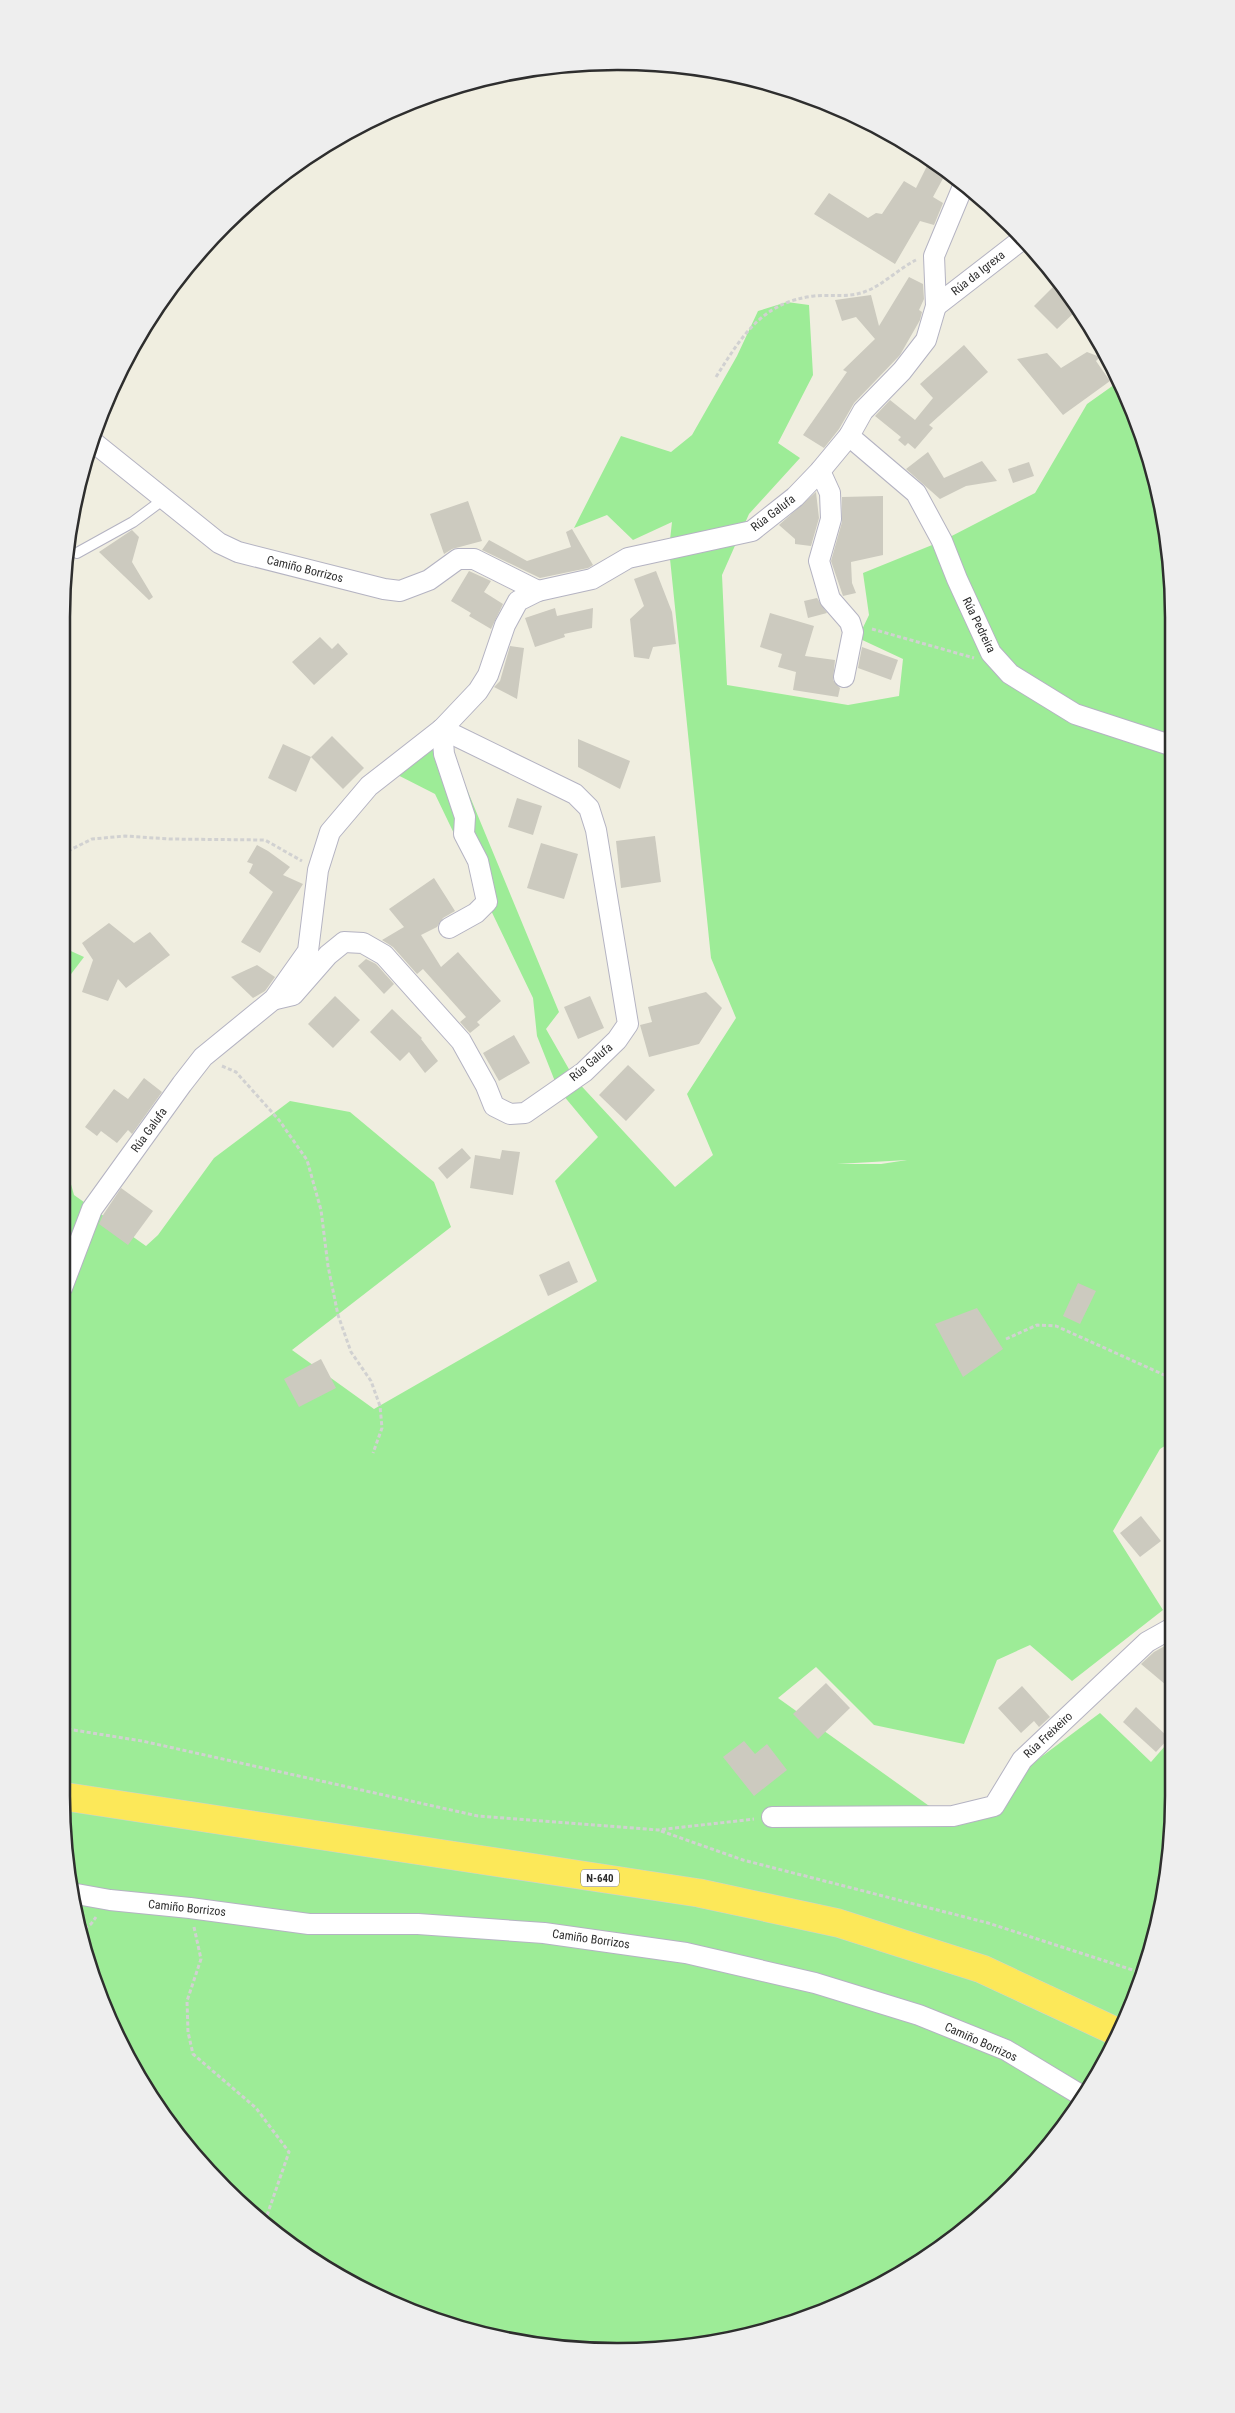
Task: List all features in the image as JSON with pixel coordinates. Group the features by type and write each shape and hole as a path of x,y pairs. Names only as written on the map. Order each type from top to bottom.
{"highway":[{"name":"N-640","path":"70,1797 699,1893 838,1923 982,1969 1112,2030"}],"street":[{"name":"Rúa Galufa","path":"70,1267 92,1209 203,1057 274,999 308,951 318,870 330,832 369,786 442,729 478,691 488,675 505,625 518,601 538,591 592,579 628,558 752,531 795,497 849,436 863,411 902,371 926,340 936,306 934,256 961,191"},
{"name":"Rúa da Igrexa","path":"936,306 1016,243"},
{"name":"Rúa Pedreira","path":"849,436 916,493 942,541 991,653 1010,674 1075,714 1165,743"},
{"name":"Camiño Borrizos","path":"98,446 219,544 238,552 384,589 400,591 429,580 458,560 474,559 538,591"},
{"path":"820,471 830,493 831,519 819,561 830,599 850,622 853,632 844,677"},
{"name":"Rúa Galufa","path":"274,999 294,994 328,955 344,942 363,943 384,955 461,1041 486,1086 494,1106 510,1114 525,1113 584,1072 617,1040 628,1024 596,830 588,808 575,794 442,729"},
{"path":"442,729 444,754 465,818 464,834 478,861 487,902 476,913 449,928"},
{"name":"Rúa Freixeiro","path":"772,1818 953,1816 994,1806 1022,1760 1147,1642 1165,1632"},
{"name":"Camiño Borrizos","path":"80,1895 110,1900 190,1908 309,1924 418,1924 544,1933 686,1952 815,1983 919,2015 1006,2050 1077,2093"}],"lane":[{"path":"77,553 133,522 164,499"}],"path":[{"path":"716,377 744,333 762,316 787,302 815,296 842,296 864,292 915,261 934,256"},
{"path":"850,622 978,660"},
{"path":"70,850 92,839 125,836 169,839 265,840 318,870"},
{"path":"203,1057 236,1072 279,1120 307,1160 321,1210 328,1266 338,1315 352,1352 371,1381 380,1406 382,1428 373,1453"},
{"path":"1006,1339 1037,1325 1056,1326 1165,1375"},
{"path":"70,1729 142,1741 478,1816 658,1830 772,1818"},
{"path":"658,1830 742,1860 988,1923 1136,1971"},
{"path":"190,1908 201,1959 187,2001 188,2032 193,2054 256,2108 289,2152 267,2215"}],"green space":[{"path":"787,302 809,305 813,375 778,443 800,458 749,514 722,575 727,685 848,705 899,696 903,659 858,638 869,615 863,573 942,541 1035,493 1087,404 1113,385 1136,442 1146,476 1160,546 1165,618 1165,1446 1160,1449 1113,1531 1163,1610 1072,1681 1030,1645 997,1660 964,1744 874,1725 816,1667 778,1698 953,1823 1100,1713 1151,1762 1165,1746 1164,1831 1160,1867 1146,1937 1136,1971 1109,2038 1073,2100 1052,2129 1005,2183 978,2207 922,2251 891,2270 860,2287 793,2314 759,2324 689,2338 653,2342 582,2342 511,2332 442,2314 375,2287 313,2251 257,2207 230,2183 206,2156 162,2100 126,2038 99,1971 89,1937 75,1867 71,1831 70,1181 74,1195 146,1246 158,1235 214,1158 290,1101 350,1112 434,1182 451,1227 292,1350 374,1409 597,1281 555,1181 598,1137 558,1089 537,1036 533,998 435,794 380,766 442,729 559,1012 546,1029 574,1078 675,1187 713,1155 687,1094 736,1018 711,958 669,549 672,522 633,540 607,515 574,528 621,436 671,452 692,435 737,356 758,311","holes":["907,1160 881,1164 837,1164"]},
{"path":"70,951 84,957 70,975"}],"building":[{"path":"927,166 943,178 933,197 943,203 934,225 920,221 895,264 814,214 829,193 868,218 876,213 882,214 904,181 916,188"},
{"path":"909,277 923,284 924,299 919,310 922,312 920,320 900,355 854,403 839,429 824,448 803,435 847,372 843,370 875,339 856,317 842,321 835,300 871,295 879,326"},
{"path":"1054,286 1073,314 1057,329 1034,306"},
{"path":"964,345 988,372 929,425 933,428 915,449 908,443 905,446 898,440 901,437 875,416 890,400 915,420 933,398 920,384"},
{"path":"1087,352 1099,357 1096,361 1110,381 1063,415 1017,359 1047,353 1061,368"},
{"path":"928,452 944,478 982,461 997,481 966,486 940,499 906,469"},
{"path":"1029,462 1034,476 1013,483 1008,469"},
{"path":"816,492 819,518 811,546 795,544 795,539 779,525"},
{"path":"883,496 883,555 851,562 852,583 856,593 843,596 831,561 842,522 842,497"},
{"path":"468,501 482,541 452,549 444,554 430,514"},
{"path":"572,529 593,565 588,568 540,578 482,550 489,540 527,561 571,547 566,532"},
{"path":"132,530 139,537 132,562 153,597 149,600 99,552"},
{"path":"469,571 491,581 484,592 503,604 491,629 469,616 471,613 451,601"},
{"path":"656,571 672,612 676,644 653,647 649,659 634,657 630,619 644,606 634,579"},
{"path":"817,598 827,613 808,618 804,601"},
{"path":"555,608 557,616 593,608 592,628 564,634 565,637 535,647 525,618"},
{"path":"770,613 814,626 805,656 835,660 833,680 840,688 838,697 793,690 796,672 778,667 782,654 760,647"},
{"path":"320,637 332,649 338,643 348,654 314,685 292,662"},
{"path":"510,646 524,648 517,699 494,687 500,681"},
{"path":"862,647 898,660 891,680 858,668"},
{"path":"332,736 364,768 343,789 311,757"},
{"path":"578,739 630,761 620,789 578,767"},
{"path":"283,744 311,757 296,792 268,778"},
{"path":"517,798 542,806 533,835 508,827"},
{"path":"655,836 661,882 621,888 616,841"},
{"path":"541,843 578,854 564,899 527,888"},
{"path":"257,845 290,867 283,875 303,884 260,953 241,942 273,892 249,873 253,864 247,862"},
{"path":"434,878 455,911 443,918 437,927 421,935 441,967 458,952 501,1001 477,1022 480,1025 470,1033 460,1022 466,1017 423,969 417,974 393,947 382,940 404,927 389,909"},
{"path":"109,923 134,943 150,932 170,955 126,988 118,979 108,1001 82,992 93,960 82,943"},
{"path":"366,959 376,964 394,984 384,994 358,966"},
{"path":"257,965 275,977 265,991 253,998 231,977"},
{"path":"706,992 722,1008 699,1044 649,1057 640,1025 652,1022 648,1007"},
{"path":"335,996 360,1020 333,1048 308,1024"},
{"path":"590,996 604,1028 578,1039 564,1007"},
{"path":"392,1009 422,1038 438,1061 425,1073 409,1052 400,1061 370,1032"},
{"path":"514,1035 530,1063 499,1081 483,1053"},
{"path":"628,1065 655,1090 626,1121 599,1095"},
{"path":"144,1078 162,1092 132,1134 128,1130 117,1143 101,1131 97,1136 85,1127 114,1089 128,1099"},
{"path":"462,1148 471,1158 447,1179 438,1168"},
{"path":"502,1150 520,1152 513,1195 470,1188 475,1155 500,1159"},
{"path":"121,1188 153,1211 128,1245 99,1224"},
{"path":"569,1261 578,1282 548,1296 539,1275"},
{"path":"1078,1283 1096,1291 1080,1324 1063,1316"},
{"path":"977,1308 1003,1349 963,1377 935,1324"},
{"path":"321,1359 336,1388 299,1407 284,1379"},
{"path":"1141,1516 1161,1541 1140,1557 1120,1533"},
{"path":"1165,1646 1165,1684 1141,1664 1154,1652"},
{"path":"826,1683 850,1708 818,1739 793,1714"},
{"path":"1022,1686 1050,1717 1039,1727 1034,1721 1021,1733 998,1708"},
{"path":"1136,1707 1165,1734 1165,1742 1156,1752 1123,1722"},
{"path":"744,1741 755,1754 767,1744 787,1770 754,1796 723,1757"}]}
